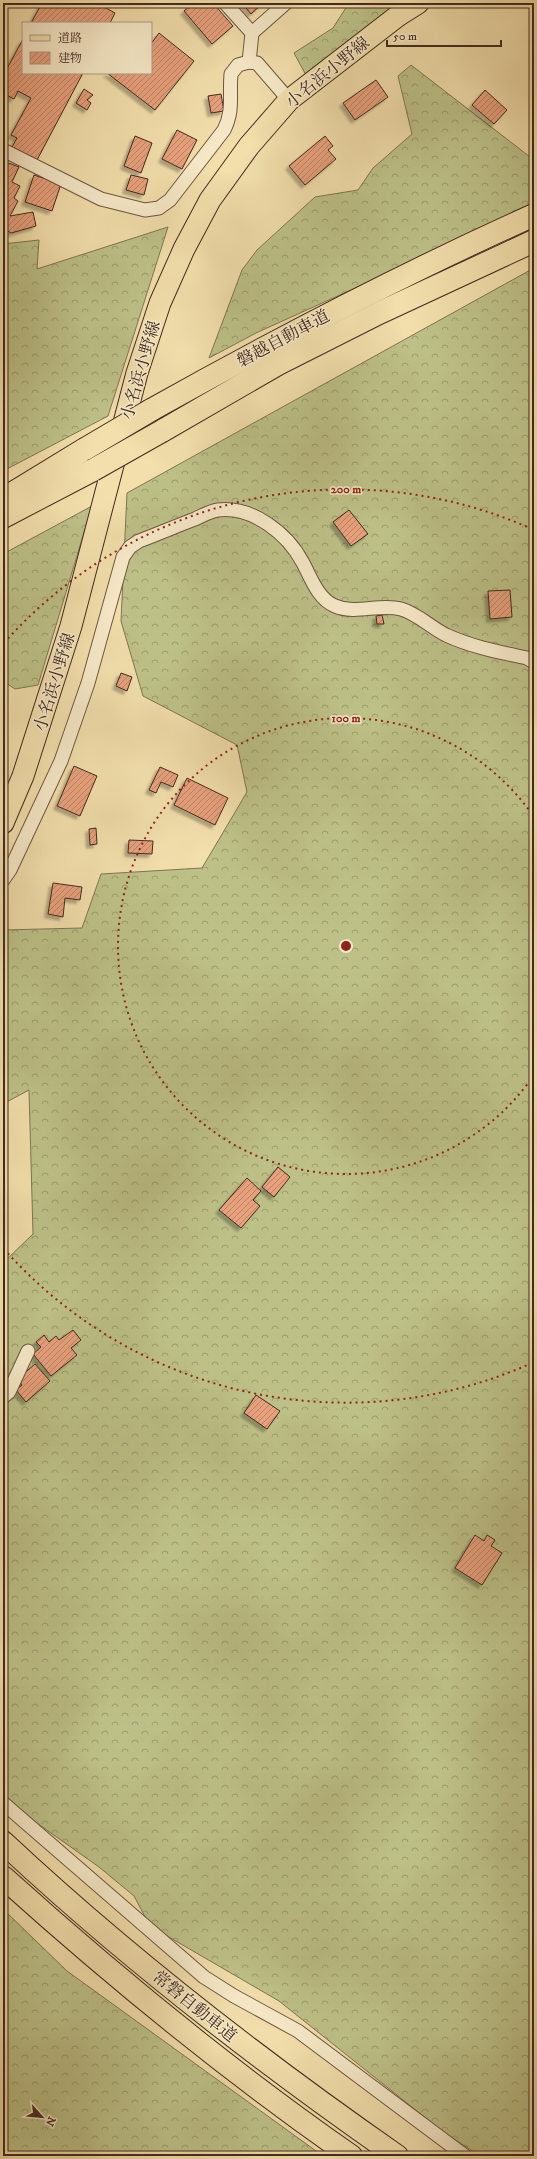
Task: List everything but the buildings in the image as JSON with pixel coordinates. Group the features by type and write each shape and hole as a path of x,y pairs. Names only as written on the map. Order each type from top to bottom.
{"highway":[{"name":"磐越自動車道","path":"40,474 270,344 368,294 534,216"},
{"name":"磐越自動車道","path":"60,489 285,361 379,313 534,241"},
{"path":"3,491 40,474"},
{"path":"3,499 40,474"},
{"path":"3,517 60,489"},
{"path":"3,528 60,489"},
{"name":"常磐自動車道","path":"3,1842 98,1927 206,2016 339,2116 397,2156"},
{"name":"常磐自動車道","path":"3,1877 146,2002 228,2066 352,2156"}],"main road":[{"name":"小名浜小野線","path":"3,823 23,776 71,626 137,373 160,302 210,200 249,146 289,100 399,14 418,3"}],"street":[{"path":"225,3 252,33"},
{"path":"249,62 252,33 286,3"},
{"path":"3,150 101,198 145,210 159,208 170,200 224,130 230,118 232,103 231,74 238,65 249,62 257,63 289,100"},
{"path":"3,880 10,870 61,761 88,683 123,557 130,547 139,541 217,510 235,511 256,517 280,533 297,551 319,594 334,606 351,610 400,609 415,615 444,634 469,644 527,658 534,662"},
{"path":"3,1397 9,1392 28,1351"},
{"path":"3,1803 204,1977 234,1996 298,2031 465,2156"}],"green space":[{"path":"349,3 420,3 307,77 294,53 333,28"},
{"path":"411,65 534,160 534,207 256,333 209,358 242,270 257,250 315,197 358,190 373,168 412,134 398,76"},
{"path":"168,227 108,416 3,471 3,244 39,240 37,269"},
{"path":"534,268 534,2156 480,2156 442,2131 279,2001 150,1926 134,1896 99,1867 3,1799 3,1263 33,1234 29,1090 3,1104 3,930 82,928 101,874 202,868 247,792 237,745 143,696 121,621 127,493"},
{"path":"92,506 38,685 15,689 3,681 3,554"},
{"path":"3,1909 67,1971 323,2156 3,2156"}]}
